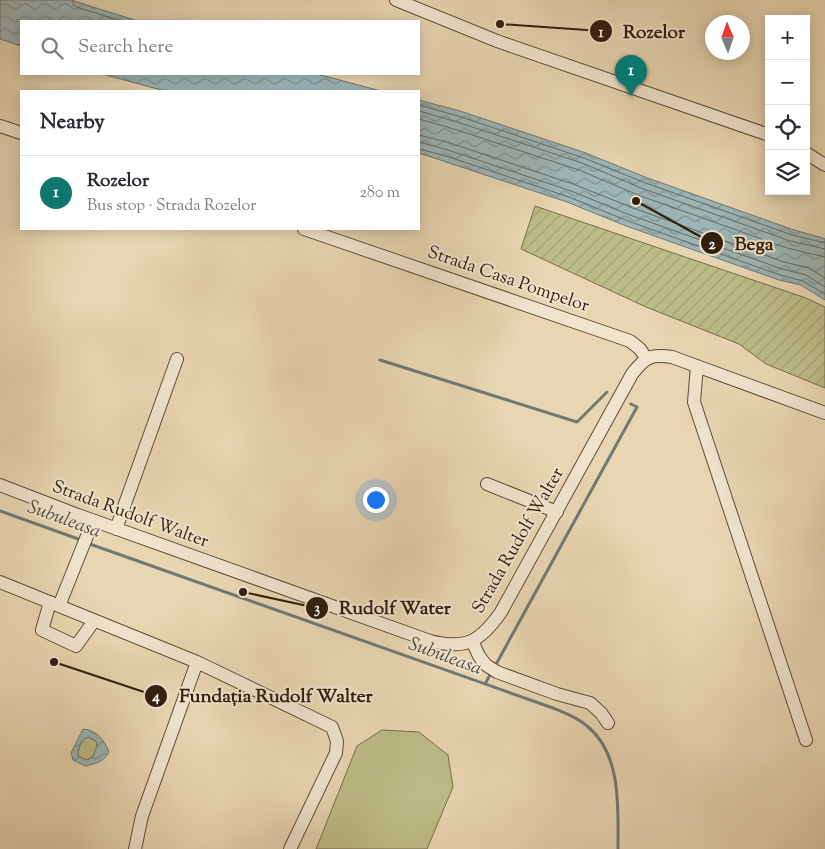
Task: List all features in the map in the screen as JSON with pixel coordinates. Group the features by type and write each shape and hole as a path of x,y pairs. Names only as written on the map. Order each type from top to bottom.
{"street":[{"path":"396,0 497,41 765,134"},
{"path":"0,126 20,133"},
{"path":"810,156 825,165"},
{"name":"Strada Casa Pompelor","path":"307,230 630,342 640,349 646,358"},
{"path":"646,358 658,355 672,357 825,413"},
{"name":"Strada Rudolf Walter","path":"0,485 92,524 116,529 430,641 445,645 460,644 482,636 501,612 632,374 646,358"},
{"path":"116,529 177,359"},
{"path":"697,366 694,402 806,740"},
{"path":"488,484 556,512"},
{"path":"92,524 75,568 54,604 42,630 76,646 94,621"},
{"path":"0,582 196,662 332,727 337,741 336,754 290,849"},
{"path":"472,641 479,656 486,665 497,672 557,694 590,703 608,723"},
{"path":"135,849 142,816 196,662"}],"green space":[{"path":"535,206 806,298 825,307 825,388 766,364 739,344 646,307 521,249"},
{"path":"382,730 419,732 448,755 453,787 427,849 316,849 357,746"},
{"path":"88,737 96,741 97,747 94,755 87,760 78,756 78,753 81,743"}],"water":[{"path":"0,0 71,0 135,20 20,20 20,46 0,39"},
{"path":"106,75 321,75 377,90 161,90"},
{"path":"420,100 460,111 586,153 645,177 794,230 823,238 825,239 825,300 801,285 779,280 626,226 567,202 420,153"},
{"path":"83,729 92,731 99,736 109,752 102,760 85,766 73,760 71,753","holes":["88,737 96,741 97,745 93,757 87,760 78,756 80,745 85,739"]}],"waterway":[{"path":"380,360 577,422 607,392"},
{"path":"494,668 637,407 631,404"},
{"name":"Subuleasa","path":"0,511 81,540"},
{"name":"Subuleasa","path":"87,543 553,708 575,718 587,726 607,751 616,783 618,849"},
{"path":"485,684 491,673"}],"place":[{"name":"Rozelor","path":"500,24"},
{"name":"Rozelor","path":"631,96"},
{"name":"Bega","path":"636,201"},
{"name":"Rudolf Water","path":"243,592"},
{"name":"Fundația Rudolf Walter","path":"54,662"}]}
